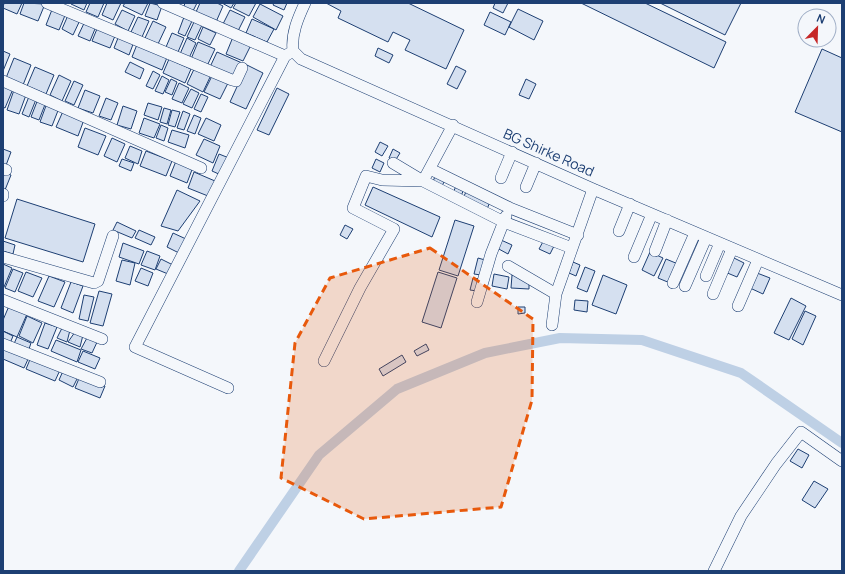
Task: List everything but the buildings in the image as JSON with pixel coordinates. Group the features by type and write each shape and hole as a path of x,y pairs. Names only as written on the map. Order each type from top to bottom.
{"street":[{"path":"47,3 232,80 236,81 242,68"},
{"name":"BG Shirke Road","path":"163,3 289,53 453,125 593,189 842,295"},
{"path":"228,388 135,347 289,53 296,27 305,3"},
{"path":"3,81 202,168"},
{"path":"423,181 453,125"},
{"path":"501,178 512,152"},
{"path":"393,163 423,181 504,222 572,248"},
{"path":"526,187 536,163"},
{"path":"430,169 510,208 578,236"},
{"path":"324,361 360,288 394,229 353,208 366,176 382,180 423,181"},
{"path":"552,325 556,294 572,248 578,236 593,189"},
{"path":"619,231 630,204"},
{"path":"477,302 491,254 510,208"},
{"path":"634,257 652,214"},
{"path":"654,251 667,220"},
{"path":"673,283 695,233"},
{"path":"3,256 94,283 98,281 113,236"},
{"path":"685,286 706,238"},
{"path":"706,276 720,243"},
{"path":"713,294 732,249"},
{"path":"738,306 758,260"},
{"path":"508,266 556,294"},
{"path":"3,300 102,339"},
{"path":"3,344 100,382"},
{"path":"714,571 741,516 776,464 801,432 842,461"}],"highlighted area":[{"path":"430,248 533,319 532,400 501,507 364,519 281,478 295,343 330,278"}],"waterway":[{"path":"239,571 319,455 397,389 485,353 560,338 642,340 741,373 842,443"}]}
